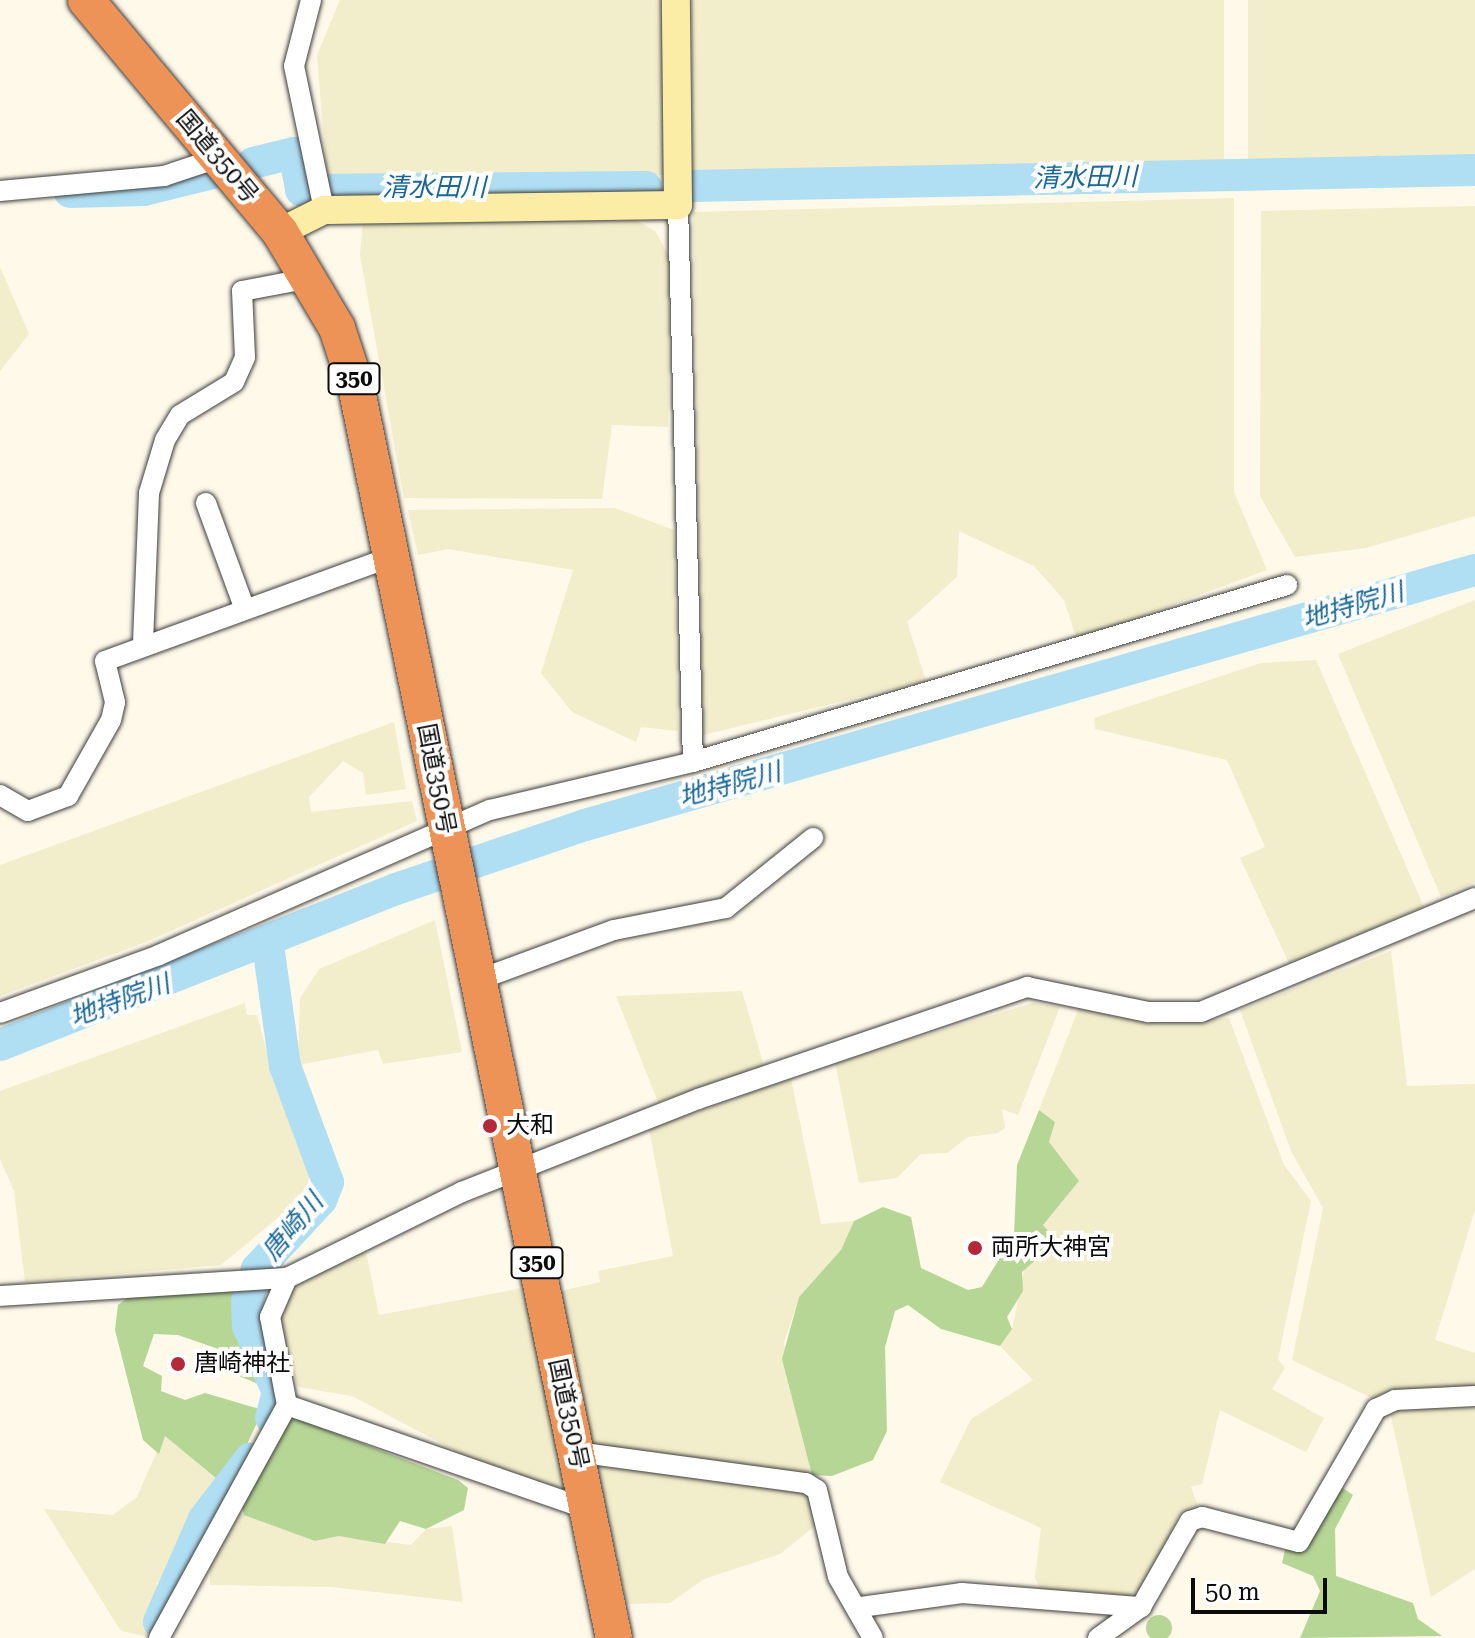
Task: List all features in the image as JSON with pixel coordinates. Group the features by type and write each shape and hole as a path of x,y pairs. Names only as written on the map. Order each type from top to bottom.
{"highway":[{"name":"国道350号","path":"86,0 280,232 310,278 356,386 614,1638"}],"street":[{"path":"311,0 294,66 321,197"},
{"path":"676,0 678,205 693,762"},
{"path":"0,191 164,176 218,158"},
{"path":"280,232 321,197 678,205"},
{"path":"143,643 149,493 165,440 180,415 234,382 245,357 242,291 310,278"},
{"path":"206,503 244,607"},
{"path":"0,795 28,811 68,796 111,720 115,702 105,661 143,643 393,556"},
{"path":"0,1013 159,955 447,832 1287,585"},
{"path":"478,980 614,930 726,908 813,838"},
{"path":"0,1296 240,1278 287,1278 407,1217 698,1099 1027,987 1148,1012 1201,1012 1475,898"},
{"path":"159,1638 287,1405 270,1317 287,1278"},
{"path":"1098,1638 1141,1607 1190,1521 1202,1517 1299,1542 1376,1409 1395,1400 1475,1396"},
{"path":"287,1405 588,1509"},
{"path":"576,1452 806,1483 817,1490 838,1577 861,1607 873,1638"},
{"path":"861,1607 962,1593 1141,1607"}],"shaded area":[{"path":"340,0 662,0 664,175 327,180 317,55"},
{"path":"692,0 1224,0 1224,180 692,180"},
{"path":"1248,0 1475,0 1475,167 1248,167"},
{"path":"1234,198 1234,492 1267,570 1077,640 1064,600 1034,566 959,531 957,577 907,622 926,681 703,735 693,212"},
{"path":"1475,206 1475,516 1366,548 1295,557 1260,496 1261,211"},
{"path":"636,220 655,231 669,256 668,427 612,425 602,499 404,498 360,255 363,223"},
{"path":"0,267 29,334 0,371"},
{"path":"615,508 674,530 678,731 641,727 636,742 572,712 541,673 573,570 448,549 418,555 408,510"},
{"path":"1475,600 1475,882 1441,897 1338,654"},
{"path":"1316,660 1424,907 1289,963 1240,858 1265,847 1227,760 1095,729 1094,718 1261,663"},
{"path":"394,722 406,789 366,795 363,773 343,761 309,797 311,812 412,801 417,821 146,942 0,996 0,865"},
{"path":"435,920 462,1052 383,1064 378,1050 298,1065 300,998 319,969"},
{"path":"1391,951 1407,1086 1475,1084 1475,1210 1435,1340 1475,1353 1475,1388 1376,1400 1292,1360 1323,1208 1291,1151 1240,1010"},
{"path":"742,991 764,1066 658,1102 616,996"},
{"path":"245,1003 247,1015 257,1015 274,1080 313,1166 304,1196 221,1265 25,1282 14,1191 0,1159 0,1091"},
{"path":"1033,1003 1060,1007 1018,1115 1002,1109 1005,1128 998,1133 968,1137 947,1153 921,1154 897,1178 859,1183 835,1062"},
{"path":"1080,1005 1160,1024 1229,1018 1284,1165 1311,1201 1278,1359 1285,1368 1272,1389 1324,1418 1306,1452 1220,1410 1202,1484 1191,1487 1198,1506 1178,1516 1146,1585 1127,1597 1040,1590 1035,1577 1041,1528 940,1482 971,1419 1033,1380 1000,1346 1012,1329 1025,1266 1057,1241 1043,1225 1079,1181 1049,1142 1055,1122 1039,1110"},
{"path":"791,1079 821,1224 854,1221 841,1250 799,1297 784,1343 812,1475 593,1446 561,1291 600,1282 598,1271 673,1256 649,1128"},
{"path":"365,1247 379,1315 528,1287 567,1490 484,1466 352,1396 298,1387 277,1324 291,1289"},
{"path":"1475,1404 1475,1569 1431,1597 1390,1412"},
{"path":"164,1435 216,1478 166,1580 156,1583 162,1594 146,1636 121,1631 44,1509 113,1515 137,1497"},
{"path":"596,1463 803,1493 815,1502 815,1526 780,1554 704,1579 670,1603 627,1604"},
{"path":"240,1513 315,1541 339,1536 411,1545 426,1529 452,1526 463,1602 331,1587 210,1585 210,1553"}],"green space":[{"path":"1039,1110 1055,1122 1049,1142 1079,1181 1043,1225 1057,1241 1022,1272 1023,1291 1007,1317 1012,1329 1000,1346 941,1329 908,1305 895,1311 885,1347 887,1431 873,1460 832,1476 812,1475 782,1359 799,1297 841,1250 854,1221 883,1207 911,1217 921,1268 968,1290 982,1287 1014,1235 1017,1165"},
{"path":"266,1285 256,1360 268,1388 239,1376 227,1352 178,1335 154,1334 143,1366 162,1376 161,1391 185,1400 205,1393 263,1410 233,1474 216,1478 165,1436 159,1454 143,1440 115,1330 118,1305 133,1294"},
{"path":"298,1419 458,1480 468,1488 464,1510 426,1529 400,1521 385,1544 339,1536 315,1541 244,1515 241,1504 285,1421"},
{"path":"1337,1484 1353,1495 1335,1529 1336,1576 1413,1603 1418,1619 1442,1636 1300,1638 1320,1591 1313,1576 1282,1563 1285,1550 1300,1548"},
{"path":"1159,1615 1168,1619 1172,1628 1168,1637 1159,1641 1150,1637 1146,1628 1150,1619"}],"waterway":[{"name":"清水田川","path":"253,163 294,153 301,190 646,187"},
{"name":"清水田川","path":"694,186 1475,170"},
{"name":"清水田川","path":"70,192 144,190 213,173"},
{"name":"地持院川","path":"0,1045 396,889 585,825 1475,570"},
{"name":"唐崎川","path":"268,945 285,1066 328,1182 321,1200 257,1269 247,1301 248,1326 278,1392 271,1418"},
{"name":"唐崎川","path":"159,1622 204,1519 250,1459"}],"place":[{"name":"大和","path":"490,1126"},
{"name":"両所大神宮","path":"975,1248"},
{"name":"唐崎神社","path":"178,1364"}]}
